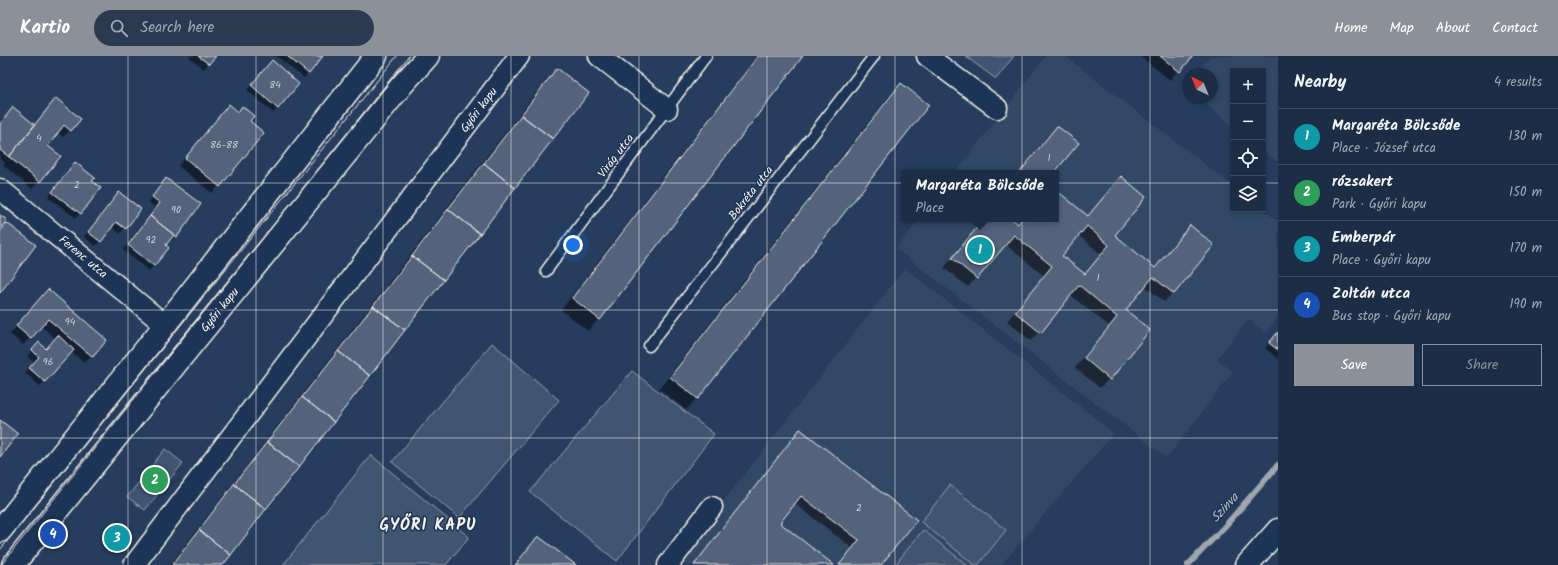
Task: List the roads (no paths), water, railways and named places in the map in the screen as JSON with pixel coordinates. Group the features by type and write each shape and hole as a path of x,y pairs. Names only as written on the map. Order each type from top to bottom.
{"street":[{"name":"Győri kapu","path":"13,565 428,56"},
{"name":"Győri kapu","path":"134,565 519,56"},
{"path":"599,56 667,109"},
{"path":"927,56 997,108"},
{"path":"0,531 165,325 373,57"},
{"name":"Ferenc utca","path":"0,189 165,325"},
{"path":"668,565 712,508"},
{"path":"1247,565 1278,530"}],"lane":[{"name":"Virág utca","path":"546,271 706,56"},
{"name":"Bokréta utca","path":"648,346 874,56"}],"waterway":[{"name":"Szinva","path":"1188,565 1226,525 1278,465"}],"tram line":[{"path":"0,550 397,56"},
{"path":"1,565 409,56"}],"place":[{"name":"Margaréta Bölcsőde","path":"980,250"},
{"name":"rózsakert","path":"155,480"},
{"name":"Zoltán utca","path":"53,534"},
{"name":"Emberpár","path":"117,538"}],"district":[{"name":"GYŐRI KAPU","path":"428,525"}]}
